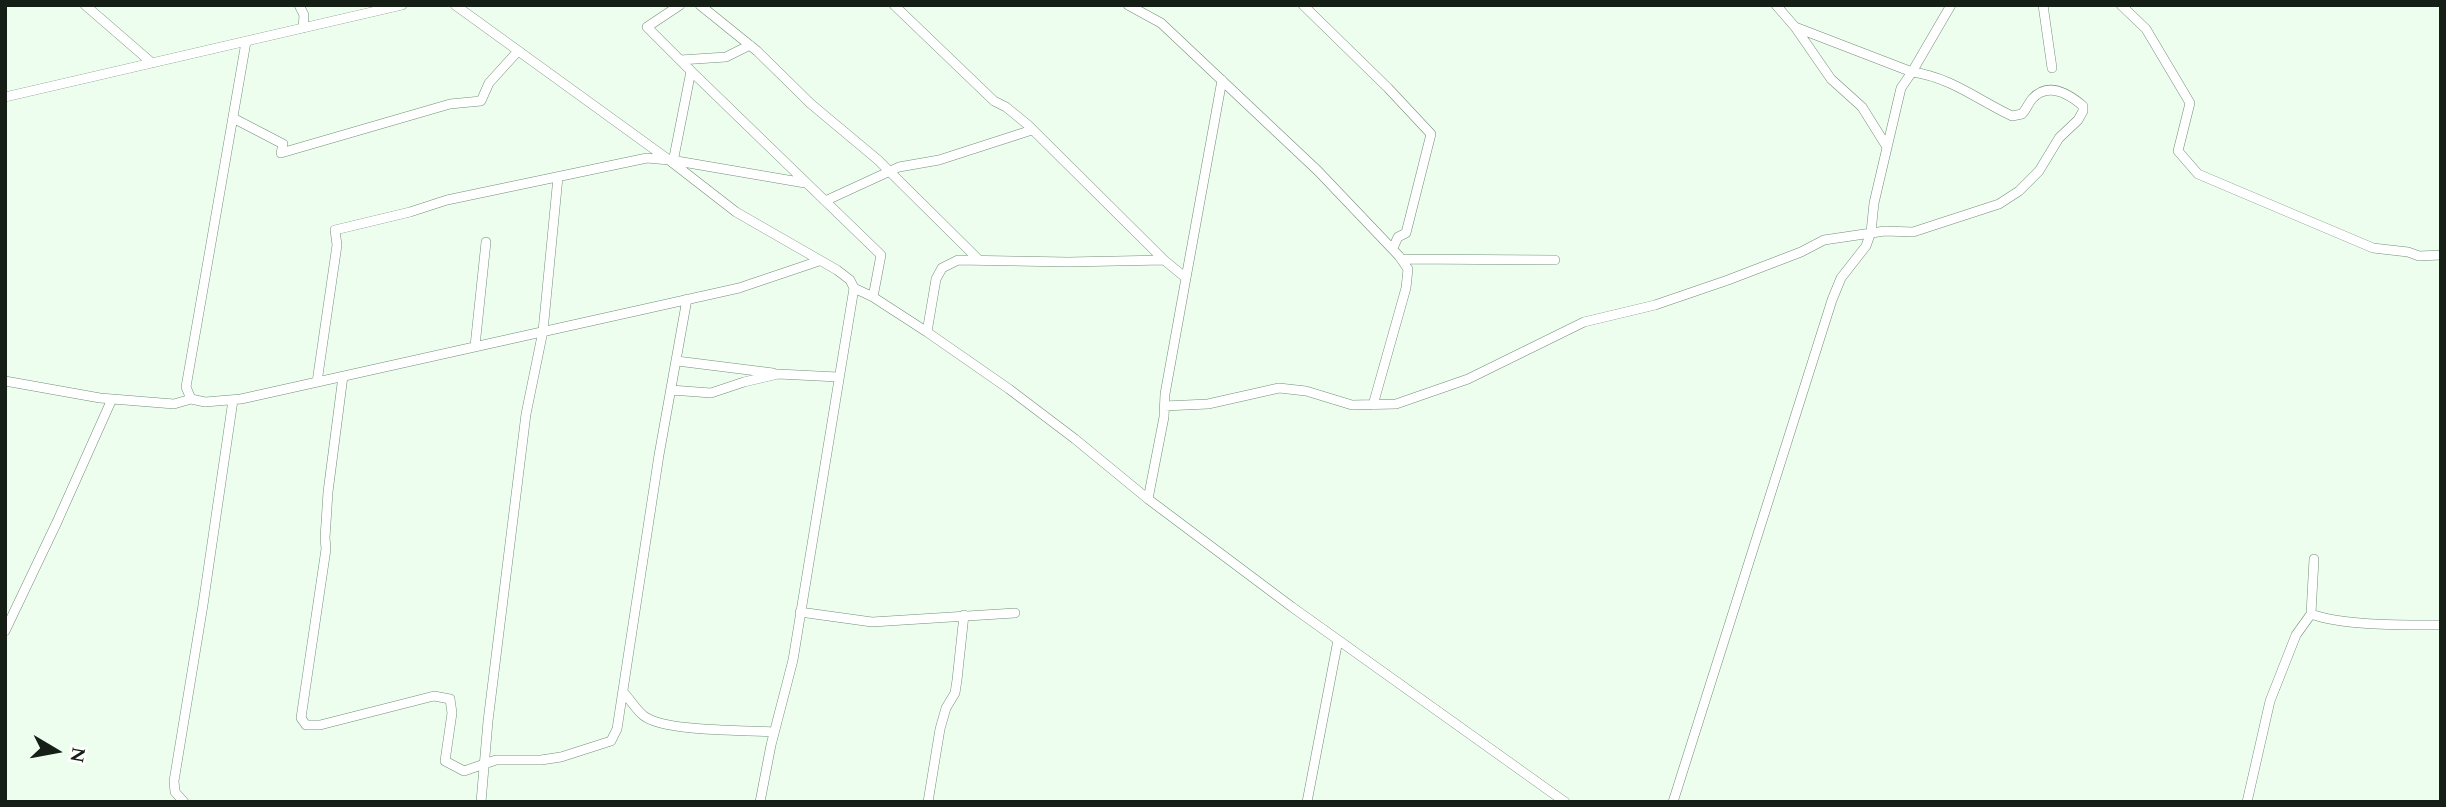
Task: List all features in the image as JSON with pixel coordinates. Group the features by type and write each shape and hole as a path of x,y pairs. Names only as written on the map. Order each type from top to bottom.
{"street":[{"path":"85,5 152,63"},
{"path":"299,5 304,15 303,29"},
{"path":"8,94 402,5"},
{"path":"455,5 669,160 736,212 850,280 853,288 793,660 774,732 760,802"},
{"path":"680,5 647,27 881,255 873,297"},
{"path":"700,5 750,45 811,104 890,172 980,261"},
{"path":"894,5 994,101 1006,107 1032,130 1164,260 1186,278"},
{"path":"1128,5 1161,23 1318,171 1402,259 1408,269 1406,288 1373,405"},
{"path":"1303,5 1431,134 1406,233 1398,237 1392,248"},
{"path":"1776,5 1795,27 1831,79 1862,107 1887,147"},
{"path":"1674,802 1832,300 1842,278 1866,246 1871,232 1874,203 1901,88 1951,5"},
{"path":"2043,5 2052,68"},
{"path":"2121,5 2146,29 2190,103 2178,151 2198,174 2373,248 2419,256 2441,255"},
{"path":"1164,406 1208,404 1279,388 1306,391 1352,405 1396,404 1468,379 1584,322 1655,305 1801,252 1824,240 1871,232 1913,232 1987,209 2007,200 2039,171 2059,138 2078,120 2083,111 2083,106 2071,96 2061,90 2052,90 2039,93 2022,114 2012,116 1941,78 1912,72 1795,27"},
{"path":"191,400 186,387 246,42"},
{"path":"680,60 726,57 750,45"},
{"path":"233,118 283,144 281,153 450,104 481,100 489,83 518,51"},
{"path":"669,160 674,157 691,71"},
{"path":"1148,499 1222,80"},
{"path":"825,201 899,167 939,160 1032,130"},
{"path":"317,382 337,245 335,230 447,200 647,158 807,184"},
{"path":"481,802 526,414 543,331 558,177"},
{"path":"475,346 486,242"},
{"path":"1402,259 1555,260"},
{"path":"927,332 936,279 942,268 958,260 1164,260"},
{"path":"5,381 112,399 174,404 191,400 233,400 739,288 819,261"},
{"path":"853,288 873,297 927,332 1075,439 1148,499 1338,640 1565,802"},
{"path":"343,376 328,492 326,549 301,718 306,725 320,725 434,696 450,699 452,713 445,761 464,771 485,762 561,757 611,741 617,729 687,299"},
{"path":"677,361 778,374 838,377"},
{"path":"671,390 711,394 778,374"},
{"path":"5,631 112,399"},
{"path":"184,802 175,792 174,781 202,617 233,400"},
{"path":"2247,802 2270,701 2296,635 2311,614 2314,559"},
{"path":"800,612 872,622 1015,613"},
{"path":"2311,614 2323,619 2399,625 2441,625"},
{"path":"928,802 940,729 955,693 964,615"},
{"path":"1307,802 1338,640"},
{"path":"622,692 642,715 660,725 774,732"}]}
